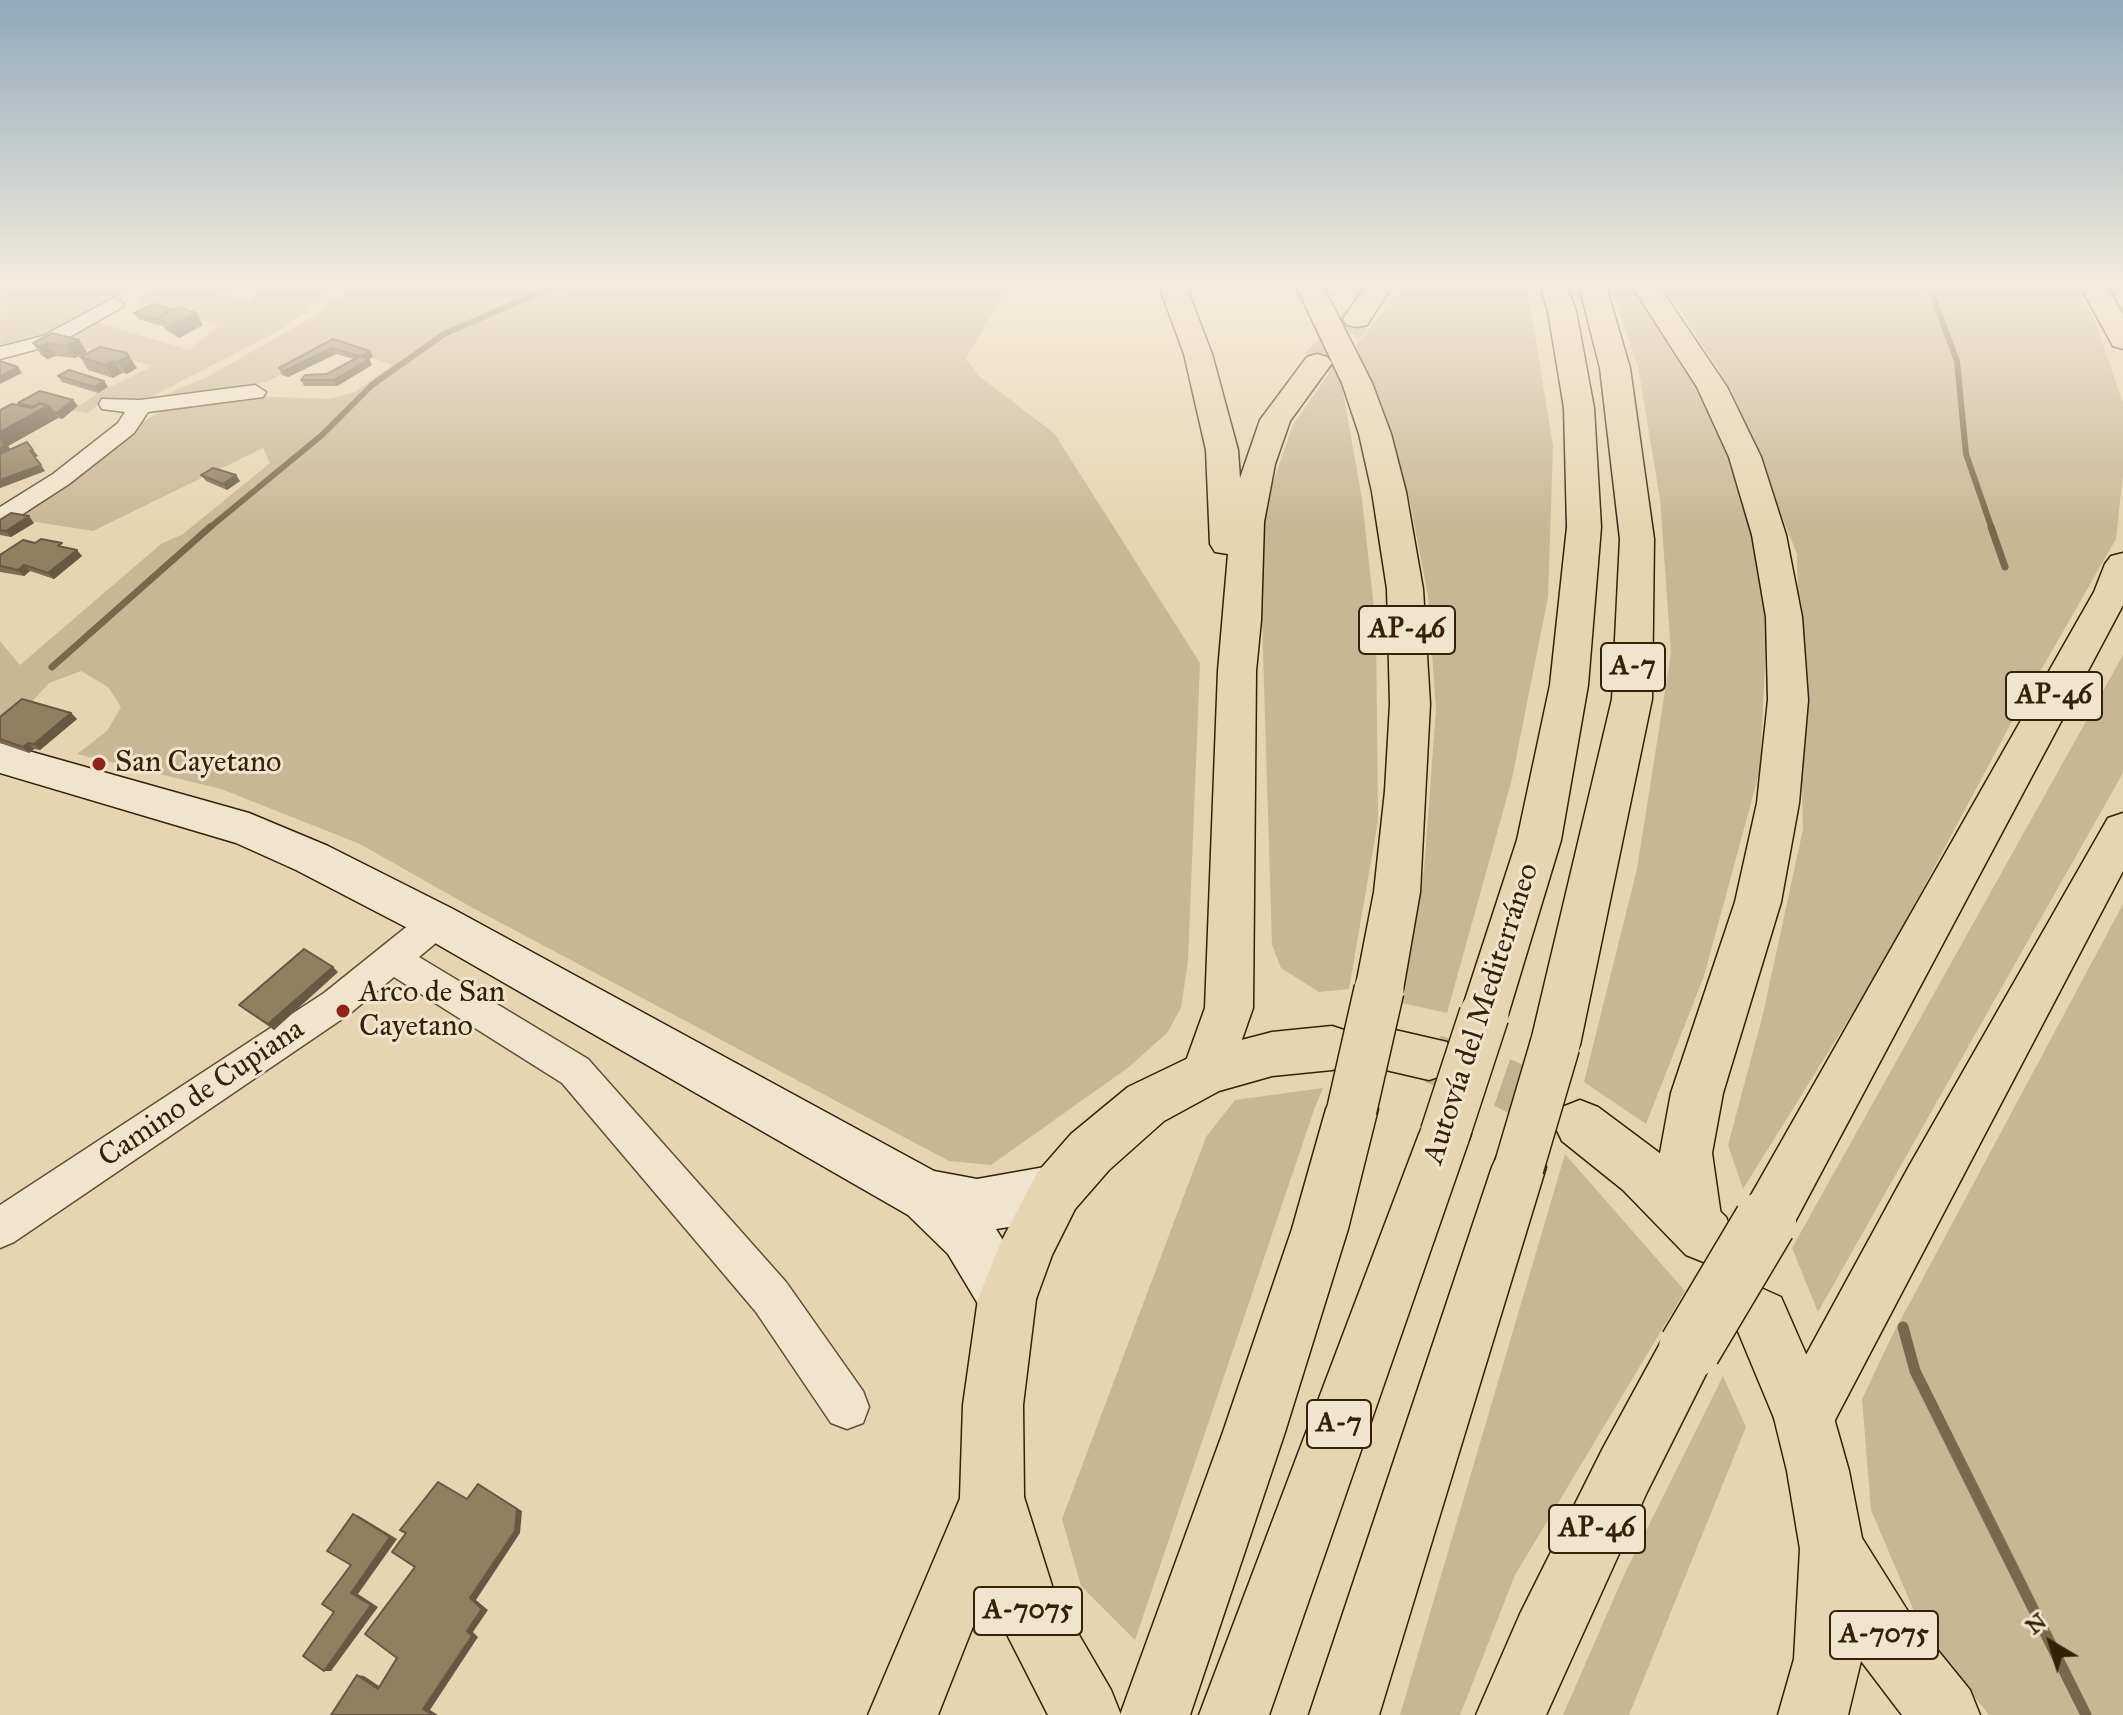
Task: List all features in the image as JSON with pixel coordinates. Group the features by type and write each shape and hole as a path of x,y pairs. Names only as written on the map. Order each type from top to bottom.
{"main road":[{"path":"1201,366 1222,450 1230,616 1237,671"},
{"path":"1207,1072 1229,1008 1237,671 1243,620 1247,522 1259,464 1275,420 1315,366"},
{"name":"AP-46","path":"1163,1691 1259,1417 1320,1229 1352,1109 1397,892 1410,704 1405,589 1389,492 1375,434 1349,366"},
{"name":"Autovía del Mediterráneo","path":"1234,1715 1445,1134 1539,840 1569,685 1584,527 1579,408 1572,366"},
{"name":"A-7","path":"1344,1715 1555,1045 1632,699 1637,539 1614,366"},
{"path":"1580,1124 1642,1172 1702,1232 1686,1153 1697,1093 1758,902 1778,803 1788,700 1784,617 1769,535 1745,457 1712,387 1698,366"},
{"name":"AP-46","path":"1511,1715 1544,1638 1625,1470 1690,1348 1770,1214 2112,592 2123,564"},
{"path":"0,758 249,830 312,858 437,922 927,1196 968,1235 1007,1299"},
{"path":"1804,1418 1927,1186 2123,830"},
{"name":"A-7075","path":"1086,1715 1026,1607 992,1497 993,1405 1007,1299 1029,1242 1056,1191 1090,1152 1146,1104 1207,1072 1272,1054 1332,1048"},
{"path":"927,1196 977,1205 1056,1191"},
{"name":"A-7075","path":"1761,1317 1804,1418 1818,1471 1832,1549 1828,1659 1813,1715"},
{"path":"903,1715 992,1497"},
{"name":"A-7075","path":"1832,1549 1890,1645 1945,1715"}],"street":[{"path":"110,404 140,407 255,392"},
{"path":"0,518 61,479 126,428 140,407"},
{"name":"Camino de Cupiana","path":"0,1228 336,1004 437,922"},
{"path":"394,959 575,1071 771,1297 847,1407"}],"shaded area":[{"path":"152,366 211,366 151,397 99,404 88,413 72,411 98,393"},
{"path":"226,366 297,366 267,382 227,390 164,395"},
{"path":"391,366 972,366 979,376 1054,433 1200,663 1188,961 1181,1008 1167,1033 1129,1067 991,1165 949,1161 471,907 360,844 221,789 77,754 107,731 121,707 108,687 81,671 49,683 0,729 0,641 20,665 161,544 183,534 270,463 263,448 93,531 17,519 137,425 174,404 250,396 328,399 355,392"},
{"path":"1334,366 1342,386 1362,499 1376,627 1378,821 1349,989 1319,992 1281,968 1272,945 1259,523 1293,425"},
{"path":"1363,366 1540,366 1553,446 1548,597 1512,779 1447,1013 1402,1003 1424,870 1436,709 1428,596 1410,502"},
{"path":"1638,366 1688,366 1737,465 1768,598 1760,770 1704,976 1646,1124 1584,1082 1637,869 1671,653 1660,499"},
{"path":"1716,366 2110,366 2123,403 2123,474 2116,539 2017,712 1880,969 1743,1189 1728,1145 1763,1014 1803,829 1797,554 1732,391"},
{"path":"2123,655 2123,773 1818,1312 1792,1248"},
{"path":"2123,904 2123,1715 1989,1715 1922,1630 1871,1510 1862,1399 1892,1336"},
{"path":"1323,1088 1135,1640 1081,1586 1062,1519 1206,1137 1235,1100"},
{"path":"1565,1154 1685,1291 1515,1575 1460,1715 1400,1715"},
{"path":"1723,1376 1746,1427 1629,1715 1563,1715 1624,1575"}],"building":[{"path":"0,366 18,367 0,376"},
{"path":"342,366 357,366 334,380 301,380 305,375 327,374"},
{"path":"69,370 104,381 94,387 58,376"},
{"path":"40,391 73,400 57,413 40,403 34,407 18,403"},
{"path":"40,403 48,406 0,432 0,410 12,404 32,408"},
{"path":"27,442 41,465 0,480 0,454"},
{"path":"213,468 236,475 223,484 201,475"},
{"path":"11,513 29,516 6,531 0,530 0,520"},
{"path":"41,539 77,550 48,573 24,565 18,570 0,566 0,555 23,540 35,543"},
{"path":"22,699 71,713 34,744 28,743 23,747 0,739 0,717"},
{"path":"304,949 333,967 268,1024 239,1005"},
{"path":"438,1482 467,1499 478,1484 517,1509 515,1531 470,1598 482,1609 467,1631 472,1636 423,1709 433,1715 331,1715 357,1675 378,1689 397,1658 365,1634 415,1567 392,1552 406,1533 400,1530"},
{"path":"353,1514 390,1537 351,1593 371,1605 324,1671 303,1656 334,1612 322,1604 351,1565 327,1551"}],"waterway":[{"path":"208,529 322,435 372,385 399,366"},
{"path":"1957,366 1966,454 1992,529"},
{"path":"52,667 210,527"},
{"path":"1991,527 2005,567"},
{"path":"1903,1327 1915,1371 2086,1715"}],"tunnel":[{"path":"1433,1059 1506,1084 1567,1117"}],"place":[{"name":"San Cayetano","path":"99,764"},
{"name":"Arco de San Cayetano","path":"343,1011"}]}
